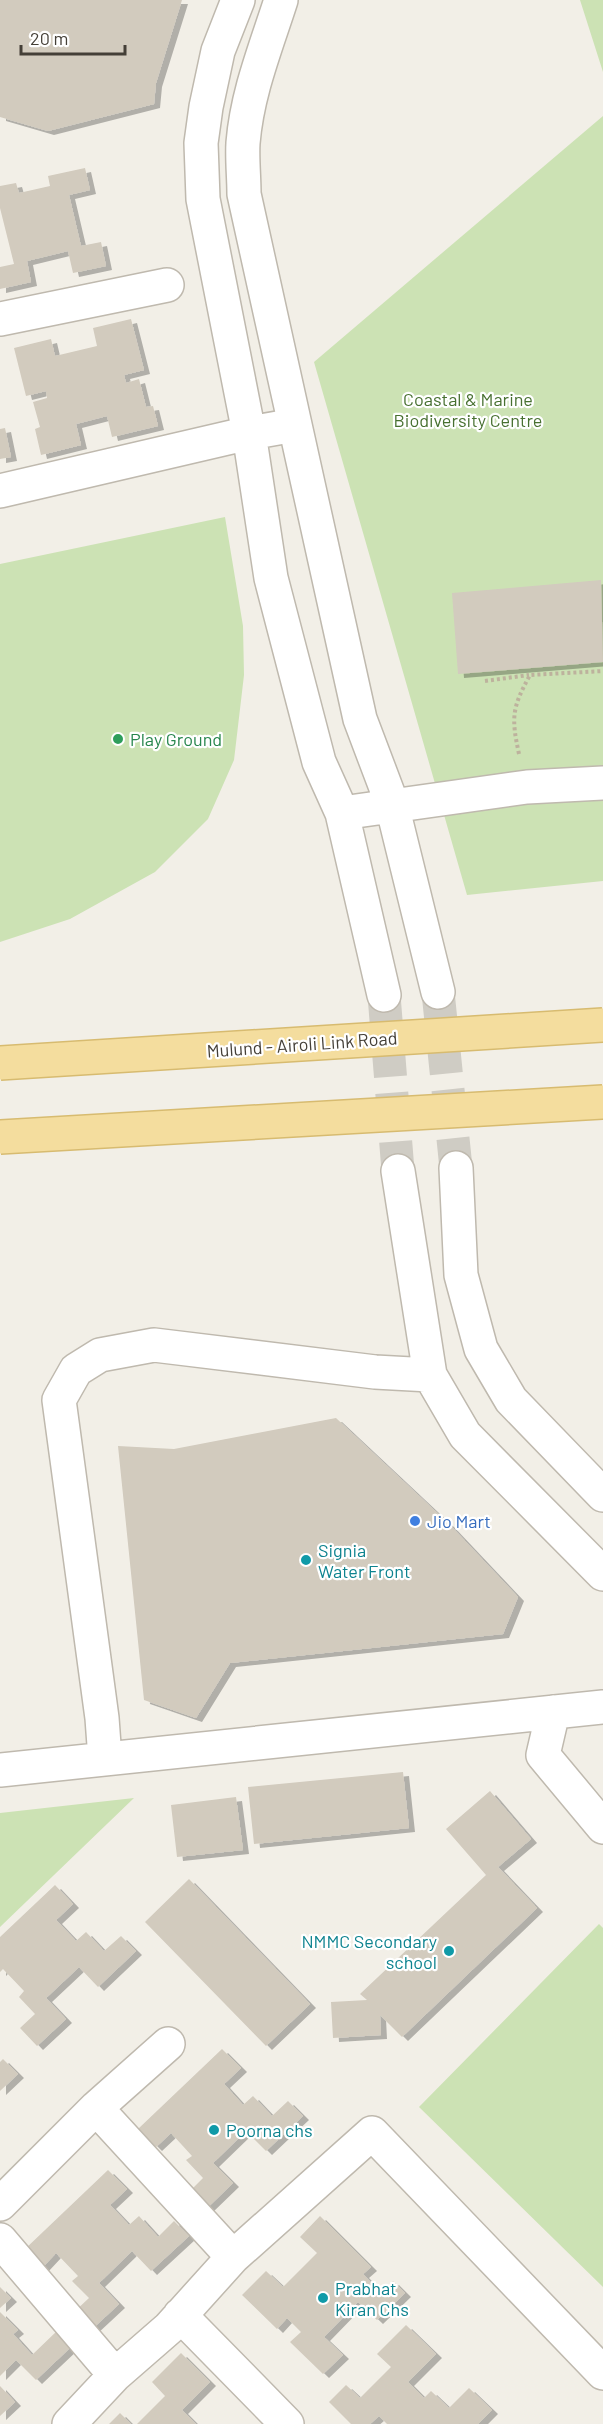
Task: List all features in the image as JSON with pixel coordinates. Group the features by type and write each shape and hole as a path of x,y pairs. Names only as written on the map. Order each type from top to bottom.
{"main road":[{"name":"Mulund - Airoli Link Road","path":"0,1063 603,1025"},
{"path":"0,1137 603,1102"}],"street":[{"path":"238,0 218,51 206,107 201,143 203,199 249,433 271,578 320,762 342,813 384,995"},
{"path":"281,0 255,78 247,114 243,145 244,194 360,719 392,804 438,992"},
{"path":"0,319 167,285"},
{"path":"0,491 249,433 295,425"},
{"path":"342,813 392,804 527,787 603,783"},
{"path":"456,1168 461,1275 482,1348 511,1400 603,1494"},
{"path":"398,1171 430,1374 465,1435 603,1574"},
{"path":"105,1759 102,1718 59,1400 76,1370 100,1354 154,1345 375,1372 430,1374"},
{"path":"0,1770 603,1707"},
{"path":"554,1712 543,1755 603,1827"},
{"path":"0,2204 96,2108 168,2044"},
{"path":"96,2108 233,2257"},
{"path":"69,2424 115,2375 180,2315 233,2257 372,2133 603,2373"},
{"path":"0,2240 115,2375"},
{"path":"180,2315 287,2424"}],"path":[{"path":"486,681 530,675 603,671"},
{"path":"527,787 513,729 516,701 530,675"}],"green space":[{"path":"580,0 603,0 603,72"},
{"name":"Coastal & Marine Biodiversity Centre","path":"603,116 603,881 467,895 314,362"},
{"name":"Play Ground","path":"225,517 243,626 244,675 234,760 208,819 155,872 70,919 0,942 0,564"},
{"path":"134,1798 0,1927 0,1813"},
{"path":"599,1924 603,1928 603,2287 419,2107"}],"building":[{"path":"0,0 182,0 156,83 154,104 48,131 0,117"},
{"path":"85,168 90,190 69,195 81,246 101,242 106,266 73,273 68,251 27,261 31,282 0,289 0,267 14,264 0,208 0,186 16,183 19,193 50,186 48,176"},
{"path":"131,319 144,370 124,375 126,383 139,379 146,407 153,406 158,426 112,437 107,416 76,424 81,445 41,455 35,429 40,427 33,402 47,398 46,391 26,396 14,348 51,339 55,356 97,346 93,328"},
{"path":"5,428 11,457 0,459 0,429"},
{"path":"601,580 603,662 458,674 452,593"},
{"name":"Signia Water Front","path":"336,1418 449,1524 518,1597 503,1634 230,1663 196,1718 144,1700 118,1446 174,1449"},
{"path":"403,1772 409,1828 254,1844 248,1787"},
{"name":"NMMC Secondary school","path":"490,1791 531,1839 498,1867 537,1908 402,2037 380,2015 381,2035 333,2038 331,2002 367,2000 360,1994 486,1875 446,1829"},
{"path":"236,1797 243,1850 177,1857 171,1805"},
{"name":"NMMC Secondary school","path":"189,1879 310,2004 266,2046 145,1922"},
{"path":"55,1885 73,1904 56,1920 76,1941 86,1932 104,1951 121,1936 136,1951 98,1987 79,1967 46,1998 66,2019 37,2046 20,2028 35,2014 19,1997 24,1991 3,1969 0,1972 0,1937"},
{"name":"Poorna chs","path":"222,2049 241,2068 224,2084 243,2105 253,2096 272,2116 288,2101 303,2116 266,2151 246,2131 213,2163 233,2183 205,2210 188,2193 203,2178 186,2160 192,2156 171,2133 156,2147 138,2129"},
{"path":"3,2059 18,2074 0,2091 0,2062"},
{"path":"108,2170 127,2189 110,2205 129,2225 139,2216 158,2237 174,2221 189,2236 151,2271 132,2251 99,2283 119,2304 90,2331 73,2313 89,2298 72,2281 78,2276 56,2253 42,2268 24,2250"},
{"name":"Prabhat Kiran Chs","path":"320,2216 371,2267 363,2274 381,2293 393,2281 405,2293 377,2320 358,2302 324,2337 343,2355 323,2374 290,2342 301,2332 287,2318 277,2329 242,2295 266,2271 283,2287 317,2253 300,2237"},
{"path":"0,2287 11,2298 0,2308"},
{"path":"0,2312 18,2330 13,2334 32,2355 58,2330 73,2345 36,2380 16,2360 0,2376"},
{"name":"Prabhat Kiran Chs","path":"406,2325 436,2354 408,2382 424,2398 431,2391 449,2408 469,2388 492,2410 478,2424 387,2424 379,2416 370,2424 351,2424 329,2402 346,2385 360,2398 391,2367 377,2354"},
{"path":"181,2353 210,2382 182,2410 196,2424 137,2424 165,2396 152,2382"},
{"path":"0,2386 15,2402 0,2416"},
{"path":"120,2413 131,2424 109,2424"}],"tunnel":[{"path":"438,992 456,1168"},
{"path":"384,995 398,1171"}],"place":[{"name":"Play Ground","path":"118,739"},
{"name":"Jio Mart","path":"415,1521"},
{"name":"Signia Water Front","path":"306,1560"},
{"name":"NMMC Secondary school","path":"449,1951"},
{"name":"Poorna chs","path":"214,2130"},
{"name":"Prabhat Kiran Chs","path":"323,2298"}]}
